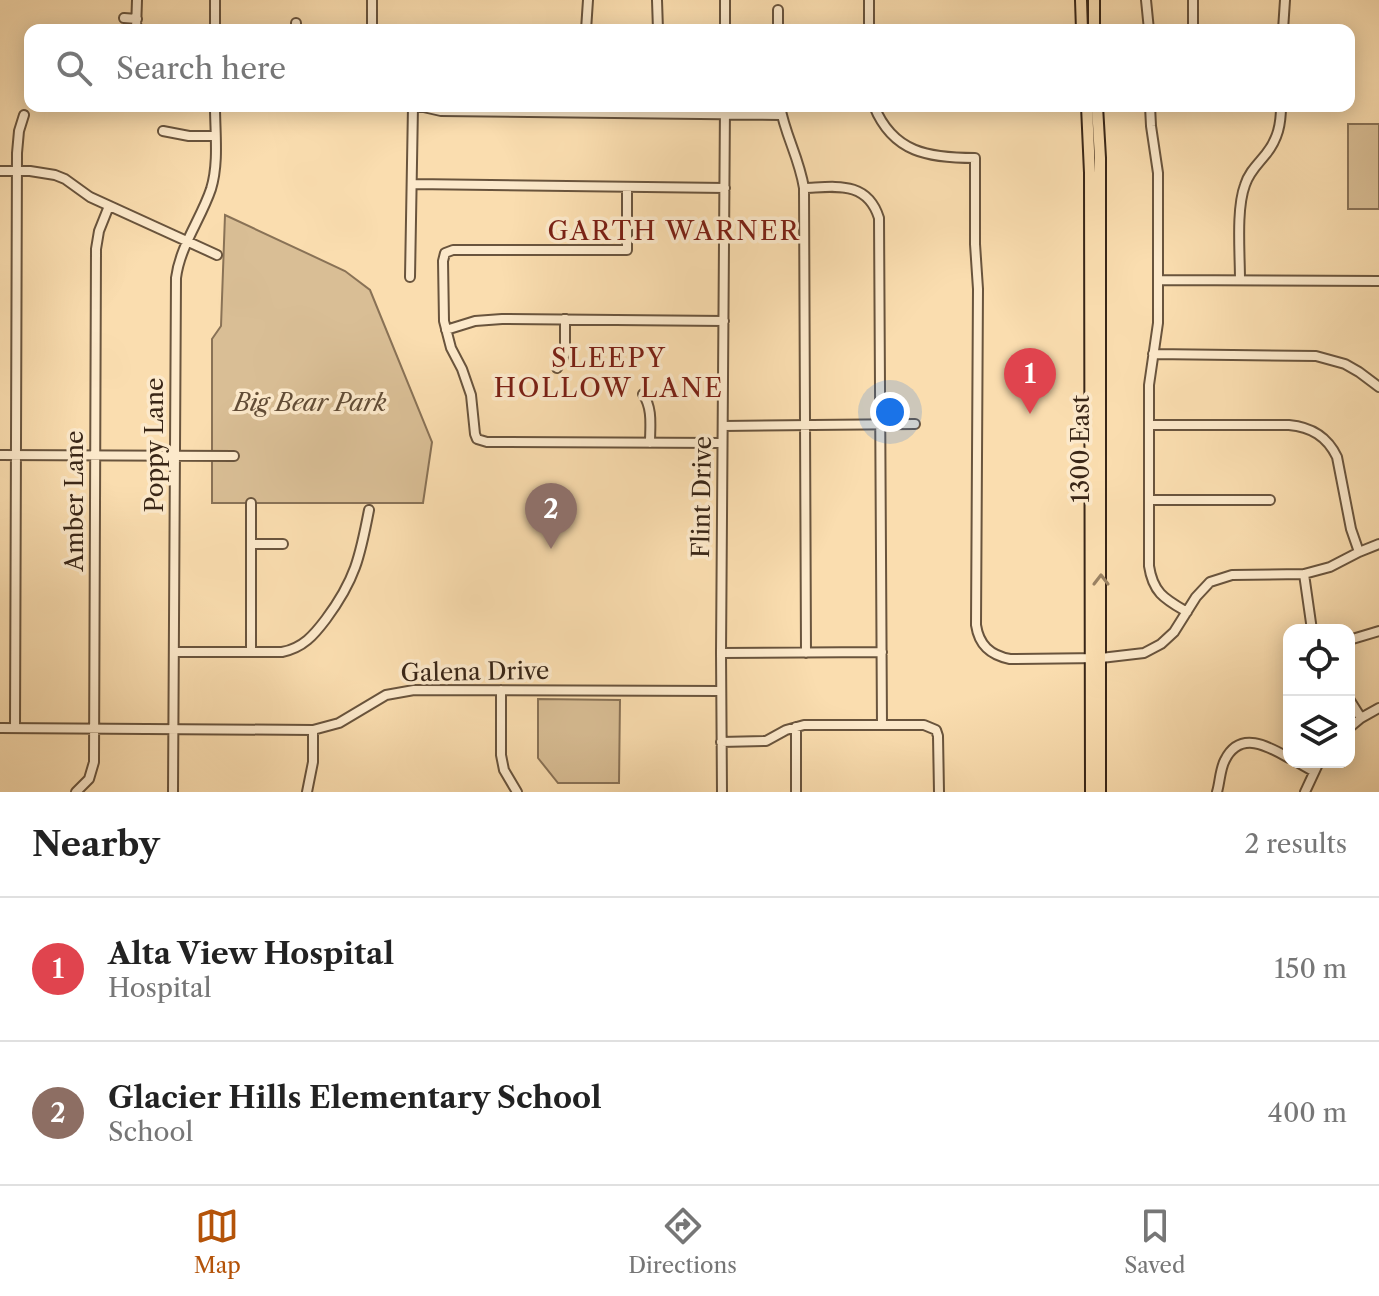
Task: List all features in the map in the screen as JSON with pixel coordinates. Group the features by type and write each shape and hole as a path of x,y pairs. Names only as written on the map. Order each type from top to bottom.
{"main road":[{"path":"1081,0 1082,24"},
{"path":"1094,0 1094,24"},
{"name":"1300 East","path":"1087,112 1091,202 1095,658 1100,792"},
{"name":"1300 East","path":"1091,792 1100,158 1097,112"}],"street":[{"path":"137,0 137,24"},
{"path":"215,0 215,24"},
{"path":"372,0 372,24"},
{"path":"586,24 588,0"},
{"path":"657,0 658,24"},
{"path":"725,0 725,24"},
{"path":"869,0 869,24"},
{"path":"1146,0 1148,24"},
{"path":"1193,0 1193,24"},
{"path":"1283,24 1285,0"},
{"path":"778,10 778,24"},
{"path":"124,18 137,19"},
{"name":"Poppy Lane","path":"173,792 176,278 212,184 215,112"},
{"path":"410,277 416,112"},
{"name":"Flint Drive","path":"722,792 725,112"},
{"path":"781,112 799,162 804,188 806,653"},
{"path":"877,112 889,132 909,148 944,158 975,158 978,279 977,633 986,649 1004,658 1137,655 1155,648 1174,632 1210,582 1232,575 1304,574 1330,567 1379,544"},
{"path":"1150,112 1158,173 1158,333 1150,375 1149,566 1152,582 1158,591 1187,612"},
{"path":"1240,280 1243,188 1274,144 1280,128 1281,112"},
{"path":"15,728 17,171 18,142 24,115"},
{"path":"163,131 189,136 215,136"},
{"path":"0,171 55,175 90,197 217,255"},
{"path":"413,184 725,188"},
{"path":"627,187 627,250 453,250 445,253 443,300 446,330 471,395 477,439 494,442 722,443"},
{"path":"804,188 843,187 860,192 872,202 879,218 882,725"},
{"name":"Amber Lane","path":"76,792 83,787 92,770 96,249 109,206"},
{"path":"1158,280 1379,281"},
{"path":"446,330 488,319 724,321"},
{"path":"557,368 565,354 565,319"},
{"path":"1153,354 1316,356 1345,364 1379,387"},
{"path":"643,394 650,411 650,443"},
{"path":"723,426 915,424"},
{"path":"1149,425 1289,425 1319,434 1337,457 1351,529 1359,552"},
{"path":"0,455 234,456"},
{"path":"1149,500 1270,500"},
{"path":"251,503 251,652"},
{"path":"174,652 290,651 305,643 346,592 360,556 369,510"},
{"path":"251,544 283,544"},
{"path":"1304,574 1311,624"},
{"path":"1355,638 1379,631"},
{"path":"721,653 882,652"},
{"path":"501,690 502,763 517,792"},
{"name":"Galena Drive","path":"0,728 313,730 339,723 372,702 400,691 721,691"},
{"path":"1355,708 1361,718"},
{"path":"1355,723 1379,708"},
{"path":"721,742 766,741 796,727 924,725 936,730 939,743 939,792"},
{"path":"796,727 796,792"},
{"path":"307,792 313,762 313,730"},
{"path":"1217,792 1226,758 1240,745 1260,743 1283,755"},
{"path":"1308,768 1313,771"},
{"path":"1305,792 1315,768"}],"green space":[{"path":"1348,124 1379,124 1379,209 1348,209"},
{"name":"Big Bear Park","path":"225,215 345,271 370,290 432,442 423,503 212,503 212,339 221,326"},
{"path":"538,699 620,700 619,783 558,783 538,758"}],"place":[{"name":"Alta View Hospital","path":"1030,414"},
{"name":"Glacier Hills Elementary School","path":"551,549"}],"district":[{"name":"GARTH WARNER","path":"674,231"},
{"name":"SLEEPY HOLLOW LANE","path":"609,373"}]}
